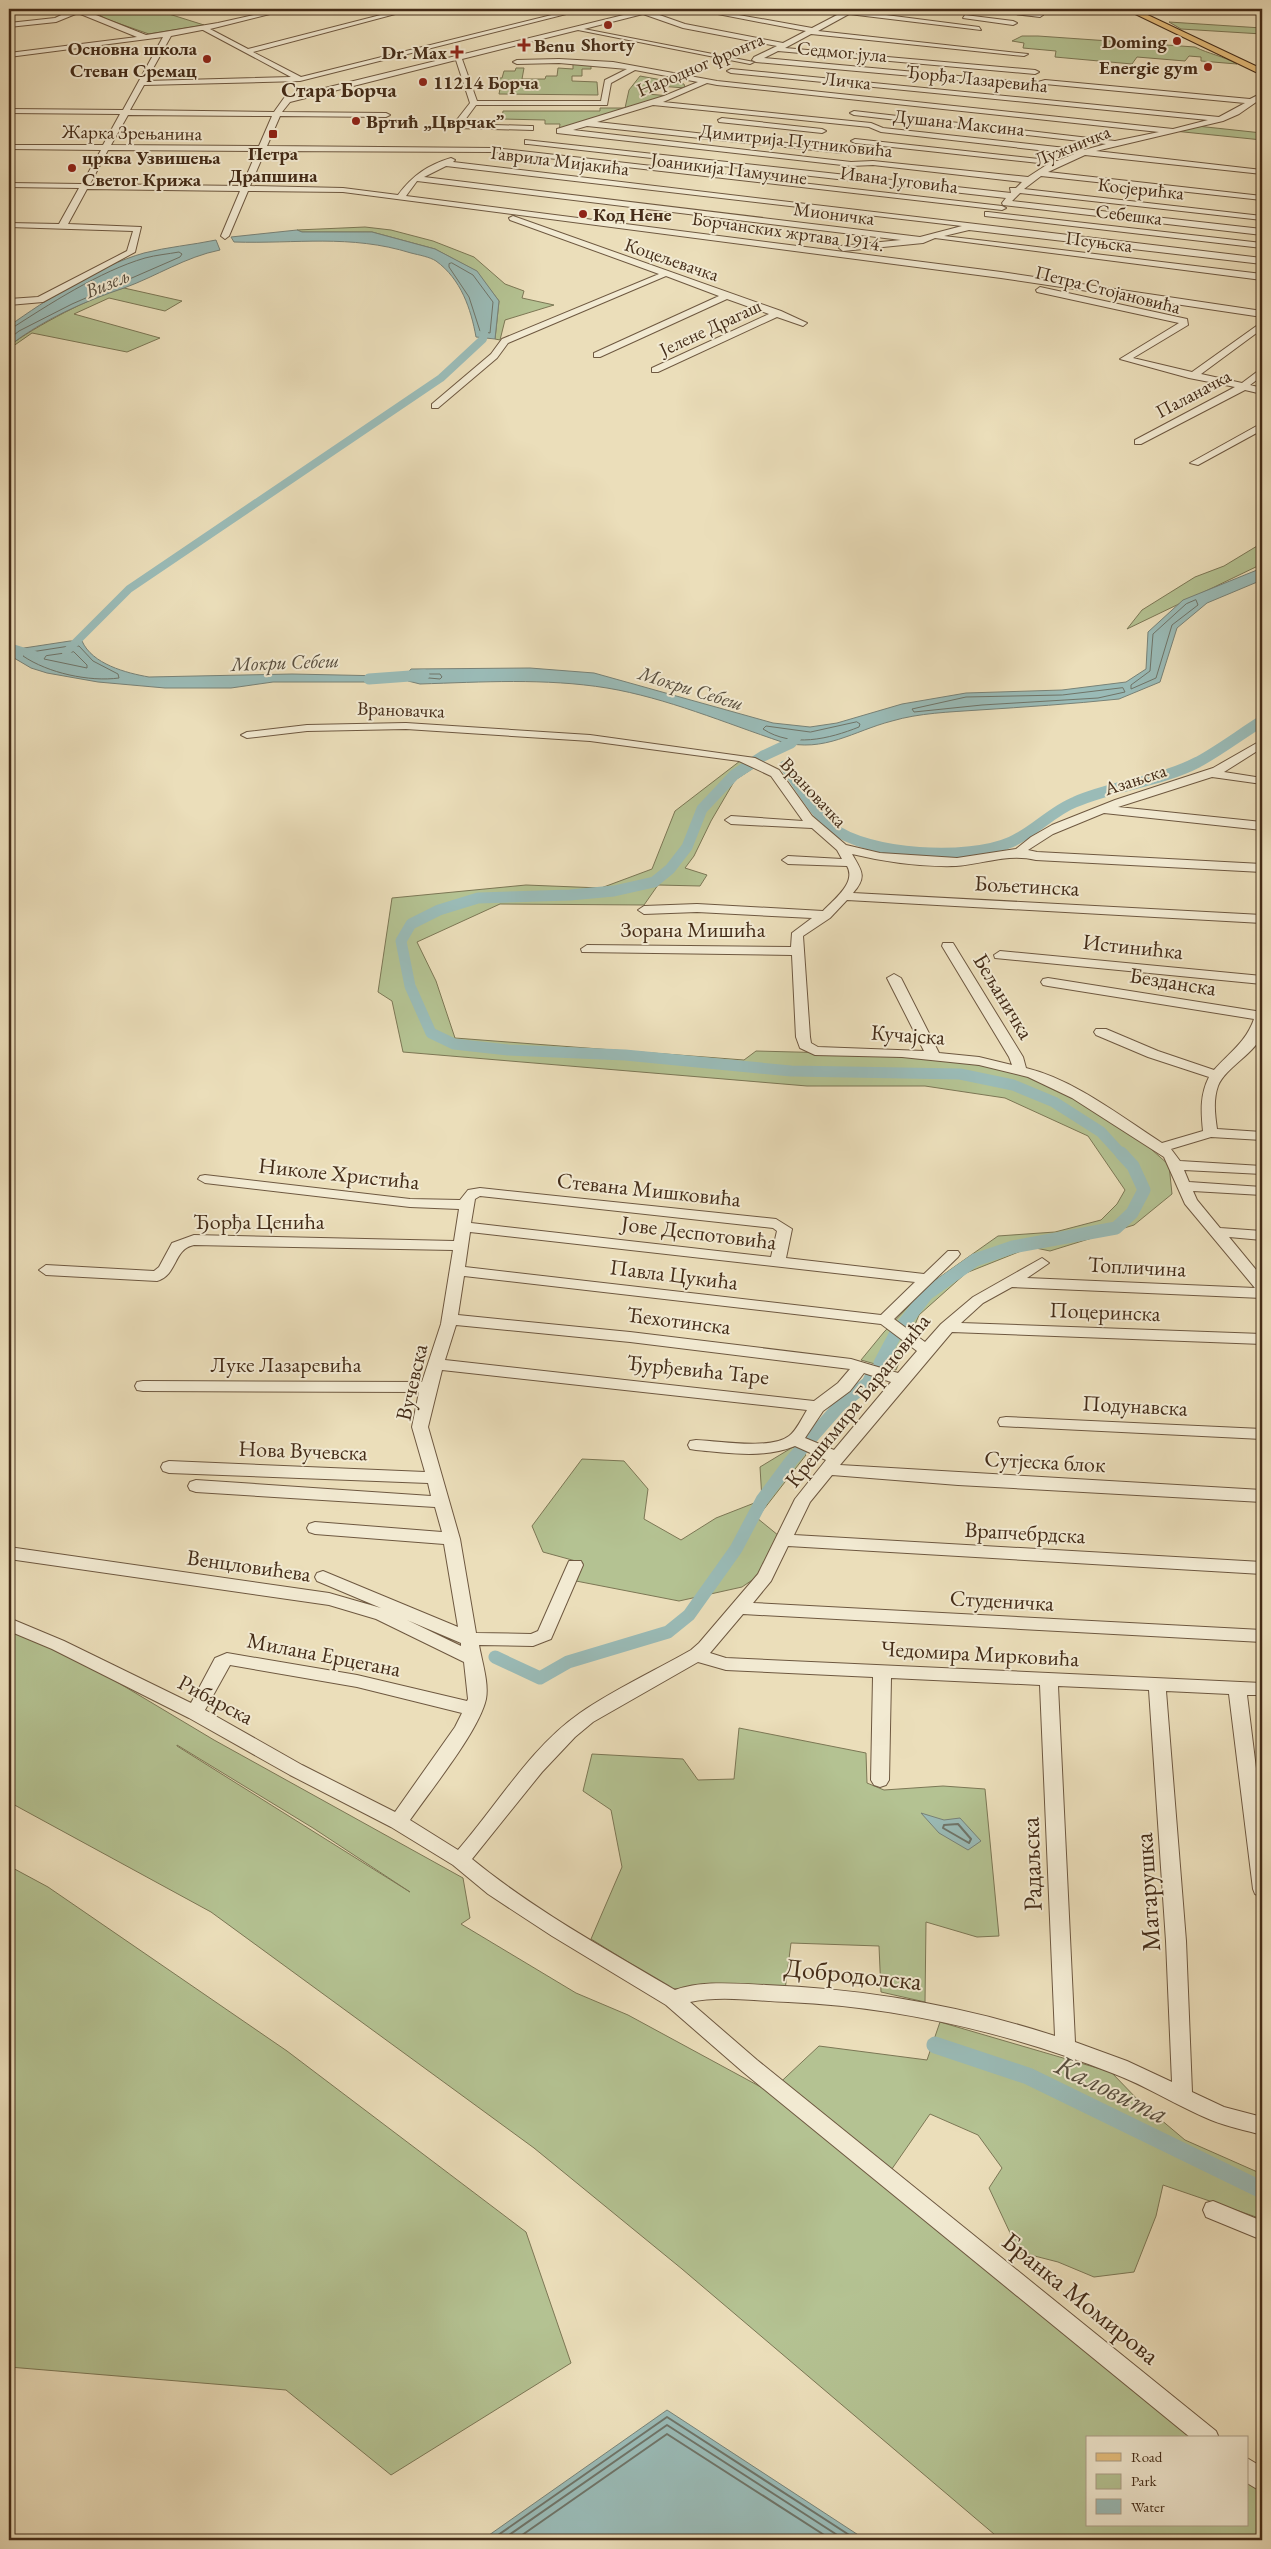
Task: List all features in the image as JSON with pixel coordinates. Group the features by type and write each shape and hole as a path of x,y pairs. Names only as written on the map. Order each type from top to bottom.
{"main road":[{"path":"1129,9 1262,71"},
{"path":"1136,9 1262,71"}],"street":[{"path":"9,25 54,19 78,9 147,38"},
{"path":"9,54 168,35 205,29 287,9"},
{"path":"248,51 411,9"},
{"path":"142,83 300,79 584,9"},
{"path":"225,236 261,149 282,104 287,100 655,9"},
{"path":"695,9 812,31 1025,58 929,53"},
{"path":"814,9 979,29"},
{"path":"990,9 1040,15"},
{"path":"644,12 684,26 781,47 1035,72"},
{"path":"845,13 946,31"},
{"name":"Народног фронта","path":"494,150 528,142 676,95 753,61 845,13"},
{"path":"954,15 1013,23"},
{"path":"824,25 970,41"},
{"name":"Седмог јула","path":"574,28 753,61 1034,85 1044,82 1253,102"},
{"path":"205,29 322,90"},
{"path":"63,225 168,35"},
{"path":"794,41 813,43"},
{"path":"765,55 965,73"},
{"path":"456,58 459,60 460,69 474,102"},
{"name":"Личка","path":"517,62 580,62 636,67 707,81 1174,131"},
{"path":"742,66 833,75"},
{"path":"474,102 599,103 605,101 608,82 636,67"},
{"name":"Ђорђа Лазаревића","path":"731,70 1220,119"},
{"path":"722,74 949,97"},
{"path":"676,95 695,97"},
{"name":"Лужничка","path":"815,250 927,239 970,226 993,214 1014,193 1038,173 1046,169 1086,153 1119,143 1220,119 1236,112 1262,95"},
{"path":"474,102 456,126 530,128"},
{"name":"Душана Максина","path":"654,103 871,125 881,130 1262,172"},
{"path":"628,110 647,112"},
{"path":"9,111 386,115"},
{"path":"841,112 1119,143"},
{"path":"715,120 822,131"},
{"path":"585,124 849,146 1046,169"},
{"name":"Димитрија Путниковића","path":"560,132 841,163 873,163 1030,180"},
{"path":"528,142 1014,193"},
{"path":"849,146 914,148 1060,163"},
{"name":"Жарка Зрењанина","path":"9,147 462,152 494,150"},
{"name":"Ивана Југовића","path":"494,150 1262,232"},
{"path":"400,198 414,178 455,158 462,152"},
{"name":"Јоаникија Памучине","path":"462,152 993,214"},
{"name":"Гаврила Мијакића","path":"442,163 1262,260"},
{"path":"1038,173 1262,198"},
{"name":"Мионичка","path":"414,178 927,239"},
{"path":"946,183 1014,193"},
{"name":"Борчанских жртава 1914.","path":"9,185 336,189 815,250 1262,314"},
{"name":"Косјерићка","path":"1014,193 1262,218"},
{"name":"Коцељевачка","path":"505,212 511,217 550,233 665,274 728,294 804,323"},
{"name":"Себешка","path":"993,214 1262,246"},
{"path":"9,224 133,227 138,229 131,252 40,300 9,302"},
{"name":"Псуњска","path":"927,239 1262,277"},
{"name":"Петра Стојановића","path":"938,268 1184,321 1185,323 1125,358 1128,362 1262,391"},
{"path":"435,406 494,356 505,341 665,274"},
{"path":"597,355 728,294"},
{"name":"Јелене Драгаш","path":"655,370 778,313"},
{"path":"1192,376 1262,325"},
{"name":"Паланачка","path":"1138,442 1243,387 1262,371"},
{"path":"1195,463 1262,426"},
{"name":"Врановачка","path":"247,735 307,728 406,726 590,738 757,763 781,778 815,826 842,848 880,857 944,863 1022,852 1036,856 1262,868"},
{"name":"Азањска","path":"1022,852 1022,849 1028,844 1057,827 1211,773 1245,756 1262,743"},
{"path":"1211,773 1262,781"},
{"path":"1104,809 1262,826"},
{"path":"731,820 815,826"},
{"path":"842,848 857,875 845,896"},
{"path":"788,860 852,863"},
{"name":"Кучајска","path":"845,896 826,915 798,934 805,1045 815,1051 933,1055 1020,1070 1077,1095 1161,1148"},
{"name":"Бољетинска","path":"845,896 1262,919"},
{"path":"644,910 697,908 826,915"},
{"name":"Бељаничка","path":"948,946 1016,1057 1020,1070"},
{"name":"Зорана Мишића","path":"586,949 798,951"},
{"name":"Истинићка","path":"1000,955 1262,980"},
{"path":"894,978 933,1055"},
{"name":"Безданска","path":"1048,982 1262,1016"},
{"path":"1210,1133 1207,1096 1215,1075 1224,1064 1256,1035 1262,1016"},
{"path":"1101,1032 1153,1054 1215,1075"},
{"path":"1161,1148 1210,1133 1262,1136"},
{"path":"1161,1148 1170,1154 1190,1201 1262,1286"},
{"path":"1174,1165 1262,1170"},
{"name":"Николе Христића","path":"205,1179 410,1203 470,1199"},
{"path":"1182,1186 1262,1191"},
{"name":"Вучевска","path":"398,1822 463,1730 473,1709 477,1688 452,1539 420,1427 428,1387 450,1318 470,1199"},
{"name":"Стевана Мишковића","path":"470,1199 776,1224 785,1229 777,1263"},
{"name":"Јове Деспотовића","path":"464,1226 928,1279"},
{"path":"1218,1232 1262,1235"},
{"name":"Ђорђа Ценића","path":"46,1270 157,1276 164,1272 174,1247 180,1243 194,1240 462,1246"},
{"path":"926,1350 885,1320 953,1254"},
{"name":"Крешимира Барановића","path":"460,1860 528,1775 573,1728 587,1717 698,1655 765,1577 803,1499 900,1379 946,1327 978,1300 1042,1263"},
{"name":"Павла Цукића","path":"458,1271 885,1320"},
{"name":"Топличина","path":"1009,1282 1262,1293"},
{"name":"Ћехотинска","path":"450,1318 630,1337 861,1366 900,1379"},
{"name":"Поцеринска","path":"946,1327 1262,1339"},
{"name":"Ђурђевића Таре","path":"436,1364 788,1402 817,1407"},
{"path":"696,1445 764,1449 803,1444 817,1407 844,1387 861,1366"},
{"name":"Луке Лазаревића","path":"143,1386 428,1387"},
{"name":"Подунавска","path":"1006,1422 1262,1434"},
{"name":"Сутјеска блок","path":"803,1444 831,1463 958,1479 1262,1496"},
{"name":"Нова Вучевска","path":"169,1467 435,1478"},
{"path":"196,1486 440,1502"},
{"path":"315,1528 452,1539"},
{"name":"Врапчебрдска","path":"784,1540 1262,1568"},
{"name":"Венцловићева","path":"9,1553 329,1599 382,1615 472,1658"},
{"path":"323,1577 469,1639 541,1639 545,1635 575,1565"},
{"name":"Студеничка","path":"739,1608 1262,1636"},
{"name":"Рибарска","path":"9,1624 58,1645 195,1713 296,1770 398,1822 460,1860"},
{"name":"Чедомира Мирковића","path":"698,1655 726,1664 1262,1689"},
{"name":"Милана Ерцегана","path":"195,1713 221,1663 227,1659 237,1659 357,1681 473,1709"},
{"path":"880,1780 882,1670"},
{"name":"Радаљска","path":"1050,1679 1065,2047"},
{"name":"Матарушка","path":"1157,1685 1175,1896 1182,2095"},
{"path":"1237,1688 1262,1889"},
{"path":"460,1860 519,1906 673,1999"},
{"name":"Добродолска","path":"673,1999 692,1993 786,1993 874,2001 929,2010 1065,2047 1122,2068 1224,2115 1262,2126"},
{"name":"Бранка Момирова","path":"673,1999 750,2066 1206,2436"},
{"path":"1213,2210 1262,2231"},
{"path":"1248,2470 1262,2481"}],"green space":[{"path":"90,9 153,9 204,25 149,34 106,19"},
{"path":"1169,22 1262,28 1262,34 1181,29"},
{"path":"1022,36 1195,47 1237,64 1201,61 1201,57 1189,56 1185,61 1137,57 1132,64 1055,57 1056,51 1023,48 1024,43 1012,41"},
{"path":"573,63 591,63 591,69 582,69 582,76 572,76 572,81 597,82 598,95 499,94 501,84 492,83 494,78 502,78 504,71 515,71 516,68 524,68 522,79 545,79 546,76 557,76 558,68 573,69"},
{"path":"640,76 684,84 685,88 659,86 648,94 669,96 559,131 560,124 545,124 545,120 502,119 503,111 600,111 600,108 625,108 629,90"},
{"path":"1197,126 1262,133 1262,140 1174,131"},
{"path":"365,227 391,230 433,241 474,257 505,284 524,291 522,298 554,305 505,320 500,340 495,339 499,301 476,271 435,249 372,232 302,232 297,230"},
{"path":"124,288 182,301 165,311 109,298 74,314 160,338 127,352 32,333 9,349 9,346 19,339 65,312 97,297"},
{"path":"1262,543 1262,564 1127,629 1142,610 1195,577 1224,566"},
{"path":"740,761 755,767 735,780 711,821 694,856 685,868 707,875 700,886 658,885 644,905 500,904 417,942 436,981 455,1038 744,1060 756,1051 872,1054 961,1062 1020,1072 1077,1096 1124,1125 1169,1165 1172,1194 1134,1225 1050,1251 1031,1247 966,1273 919,1315 896,1370 861,1360 884,1332 930,1284 998,1236 1055,1232 1101,1220 1117,1204 1125,1190 1088,1136 1005,1098 925,1086 807,1086 403,1052 392,1001 378,992 392,898 526,885 601,888 652,869 675,811"},
{"path":"793,1447 806,1455 757,1518 784,1540 770,1568 742,1587 679,1601 576,1581 583,1563 543,1552 532,1526 582,1459 624,1461 648,1489 644,1519 681,1540 716,1518 762,1500 760,1467"},
{"path":"9,1628 102,1673 214,1740 463,1878 470,1918 461,1924 576,1993 628,2015 770,2092 819,2046 927,2060 940,2022 1111,2072 1141,2103 1185,2140 1262,2174 1262,2219 1163,2185 1156,2216 1134,2272 1094,2277 1058,2262 1019,2252 989,2188 1002,2168 978,2135 930,2114 887,2176 1207,2436 1086,2436 1086,2526 1248,2526 1248,2469 1262,2480 1262,2540 1001,2540 682,2269 534,2148 211,1912 9,1802","holes":["177,1745 313,1828 410,1892 177,1746"]},
{"path":"739,1728 866,1753 867,1783 884,1790 943,1786 985,1789 999,1936 977,1937 926,1922 925,2002 881,1992 879,1946 791,1943 785,1990 730,1985 672,1989 591,1939 622,1867 611,1810 583,1791 592,1754 683,1759 698,1780 734,1779"},
{"path":"9,1866 48,1887 287,2051 526,2232 571,2363 391,2475 286,2390 9,2367"}],"water":[{"path":"297,230 302,232 372,232 435,249 477,271 499,301 495,339 476,337 464,295 445,268 431,258 388,247 366,244 323,241 234,242 231,237"},
{"name":"Визељ","path":"216,240 220,250 195,257 79,305 35,328 9,346 9,326 56,294 91,275 144,253"},
{"path":"1262,568 1262,580 1207,603 1177,628 1160,682 1119,699 946,712 902,718 825,743 812,745 782,742 674,704 607,688 537,682 420,684 408,681 407,674 411,669 530,668 594,673 773,723 810,727 837,723 902,704 966,693 1062,690 1126,682 1146,669 1148,632 1183,600"},
{"path":"82,641 93,656 111,666 149,677 292,674 386,676 383,682 273,682 231,688 165,688 98,682 47,673 31,668 9,655 24,648"},
{"path":"921,1813 944,1820 960,1818 981,1841 968,1850 939,1833"},
{"path":"667,2410 866,2540 482,2540"}],"waterway":[{"path":"66,652 129,589 441,378 483,339 486,320"},
{"path":"9,647 35,655"},
{"name":"Мокри Себеш","path":"369,679 424,675"},
{"path":"785,766 826,822 848,837 893,850 945,853 970,852 1011,842 1067,806 1090,796 1183,769 1198,762 1262,721"},
{"path":"796,737 791,743 763,756 734,775 702,809 687,847 670,869 654,882 614,891 570,895 478,898 439,910 411,924 401,941 410,986 431,1033 454,1044 508,1050 625,1055 791,1071 960,1074 1013,1085 1054,1102 1101,1132 1122,1155"},
{"path":"880,1363 895,1335 927,1294 975,1260 1013,1247 1116,1228 1132,1213 1144,1190 1133,1166 1121,1153"},
{"path":"495,1657 540,1678 568,1662 668,1632 689,1615 736,1549 762,1500 791,1461 841,1404 868,1383 872,1375"},
{"name":"Каловита","path":"935,2045 1028,2076 1262,2190"}],"place":[{"name":"Shorty","path":"608,25"},
{"name":"Doming","path":"1177,41"},
{"name":"Benu","path":"524,45"},
{"name":"Dr. Max","path":"457,52"},
{"name":"Основна школа Стеван Сремац","path":"207,59"},
{"name":"Energie gym","path":"1208,67"},
{"name":"11214 Борча","path":"423,82"},
{"name":"Вртић „Цврчак”","path":"356,121"},
{"name":"Петра Драпшина","path":"273,134"},
{"name":"црква Узвишења Светог Крижа","path":"72,168"},
{"name":"Код Нене","path":"583,214"}],"district":[{"name":"Стара Борча","path":"339,90"}]}
